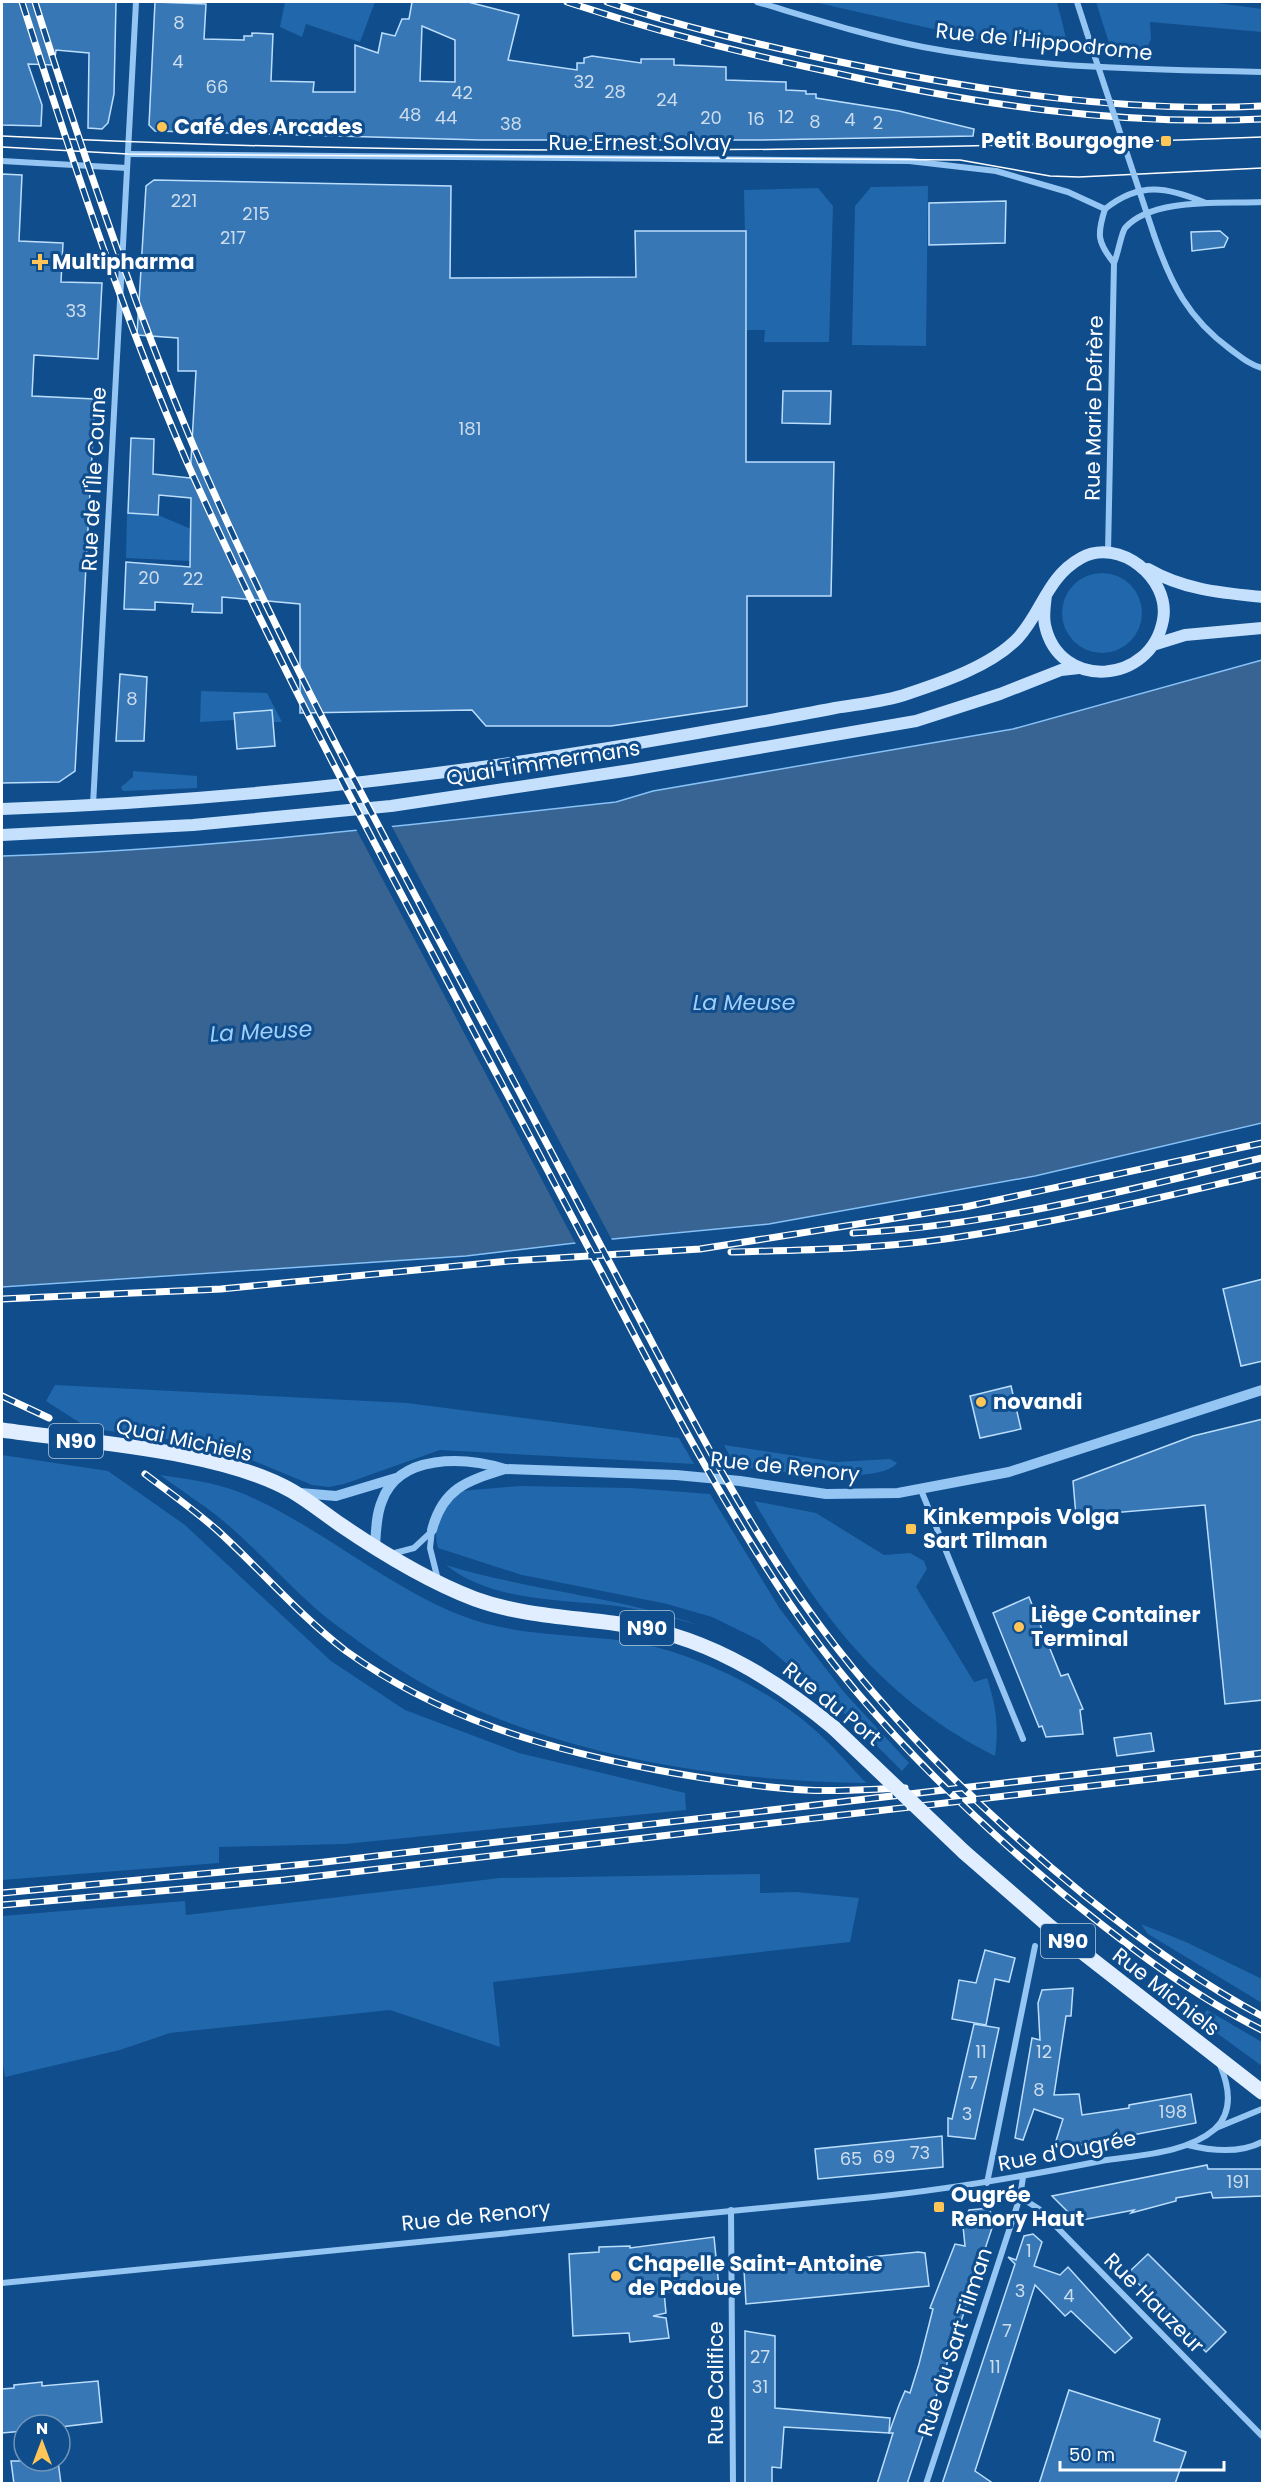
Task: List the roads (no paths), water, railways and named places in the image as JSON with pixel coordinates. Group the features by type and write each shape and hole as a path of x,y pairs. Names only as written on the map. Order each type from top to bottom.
{"main road":[{"path":"1263,597 1215,592 1181,584 1130,559 1108,553 1085,555 1061,571 1046,595 1044,624 1056,650 1079,668 1108,673 1136,664 1156,644 1185,635 1263,628"},
{"path":"1141,565 1159,588 1164,616 1156,644"},
{"name":"Quai Timmermans","path":"2,809 93,806 382,782 626,746 902,696 985,661 1015,640 1035,616 1046,595"},
{"name":"Quai Timmermans","path":"2,835 193,825 391,806 620,772 916,721 1000,694 1061,670 1079,668"},
{"name":"Quai Michiels","path":"2,1431 196,1460 243,1472 292,1491 382,1551"},
{"name":"Rue du Port","path":"382,1551 440,1583 506,1609 646,1628 678,1638 758,1672 807,1705 834,1728 964,1852"},
{"name":"Rue Michiels","path":"964,1852 1014,1896 1176,2026 1263,2092"}],"street":[{"name":"Rue de l'Île Coune","path":"93,806 136,2"},
{"name":"Rue de l'Hippodrome","path":"757,2 827,23 922,47 1000,59 1077,66 1263,72"},
{"path":"1077,2 1167,272 1185,307 1217,339 1252,365 1263,368"},
{"name":"Rue Ernest Solvay","path":"128,154 564,160 856,159 918,162 996,171 1068,192 1105,209"},
{"path":"2,161 127,168"},
{"path":"1114,263 1102,248 1099,230 1105,209 1122,197 1152,189 1176,190 1209,204 1263,202"},
{"name":"Rue Marie Defrère","path":"1108,553 1114,263 1121,249 1123,231 1138,216 1155,210 1209,204"},
{"name":"Rue de Renory","path":"292,1491 336,1496 396,1478 427,1463 485,1463 505,1469 676,1475 740,1481 826,1494 875,1495 921,1490 1009,1472 1263,1390"},
{"name":"Rue de Renory","path":"440,1583 430,1548 432,1530 440,1507 458,1487 505,1469"},
{"path":"382,1551 381,1501 396,1478"},
{"path":"921,1490 1023,1739"},
{"name":"Rue de Renory","path":"382,1551 414,1548 424,1541 432,1530"},
{"path":"987,2183 1035,1946"},
{"path":"1215,2128 1227,2107 1229,2094 1218,2059"},
{"name":"Rue d'Ougrée","path":"954,2189 1187,2145 1215,2128 1263,2109"},
{"name":"Rue d'Ougrée","path":"1240,2149 1263,2142"},
{"name":"Rue d'Ougrée","path":"1187,2145 1212,2151 1263,2148"},
{"name":"Rue du Sart Tilman","path":"926,2484 1020,2197 1023,2177"},
{"name":"Rue de Renory","path":"2,2283 954,2189"},
{"name":"Rue Hauzeur","path":"1020,2197 1039,2209 1263,2436"},
{"name":"Rue Califice","path":"731,2210 733,2484"}],"water":[{"name":"La Meuse","path":"1262,660 1262,1123 1035,1176 769,1224 466,1256 2,1287 2,856 233,842 616,802 653,791 1013,729"}],"tram line":[{"path":"2,136 159,143 474,150 947,147 1262,137"},
{"path":"2,147 128,154 960,160 1050,176 1079,177 1262,168"}],"railway":[{"path":"22,2 118,290 162,404 220,535 329,756 405,902 667,1397 745,1534 788,1601 848,1682 880,1720 950,1793 1024,1861 1110,1931 1209,2001 1262,2030"},
{"path":"35,2 90,169 149,336 193,445 262,596 374,818 667,1370 759,1535 800,1598 862,1679 931,1756 967,1792 1044,1861 1126,1927 1192,1974 1262,2016"},
{"path":"567,2 633,23 733,50 887,84 993,103 1101,116 1154,119 1262,119"},
{"path":"607,2 771,47 880,70 988,89 1152,106 1262,106"},
{"path":"2,1299 221,1289 509,1261 700,1249 965,1207 1262,1143"},
{"path":"853,1233 905,1229 1008,1215 1110,1194 1262,1158"},
{"path":"731,1252 865,1247 945,1239 1065,1218 1262,1174"},
{"path":"2,1396 49,1418"},
{"path":"145,1474 217,1530 312,1622 346,1651 418,1695 456,1713 534,1741 657,1770 749,1785 805,1790 905,1788"},
{"path":"2,1893 316,1863 1262,1753"},
{"path":"2,1905 284,1880 1262,1766"}],"place":[{"name":"Café des Arcades","path":"162,127"},
{"name":"Petit Bourgogne","path":"1166,141"},
{"name":"Multipharma","path":"40,262"},
{"name":"novandi","path":"981,1402"},
{"name":"Kinkempois Volga Sart Tilman","path":"911,1529"},
{"name":"Liège Container Terminal","path":"1019,1627"},
{"name":"Ougrée Renory Haut","path":"939,2207"},
{"name":"Chapelle Saint-Antoine de Padoue","path":"616,2276"}]}
